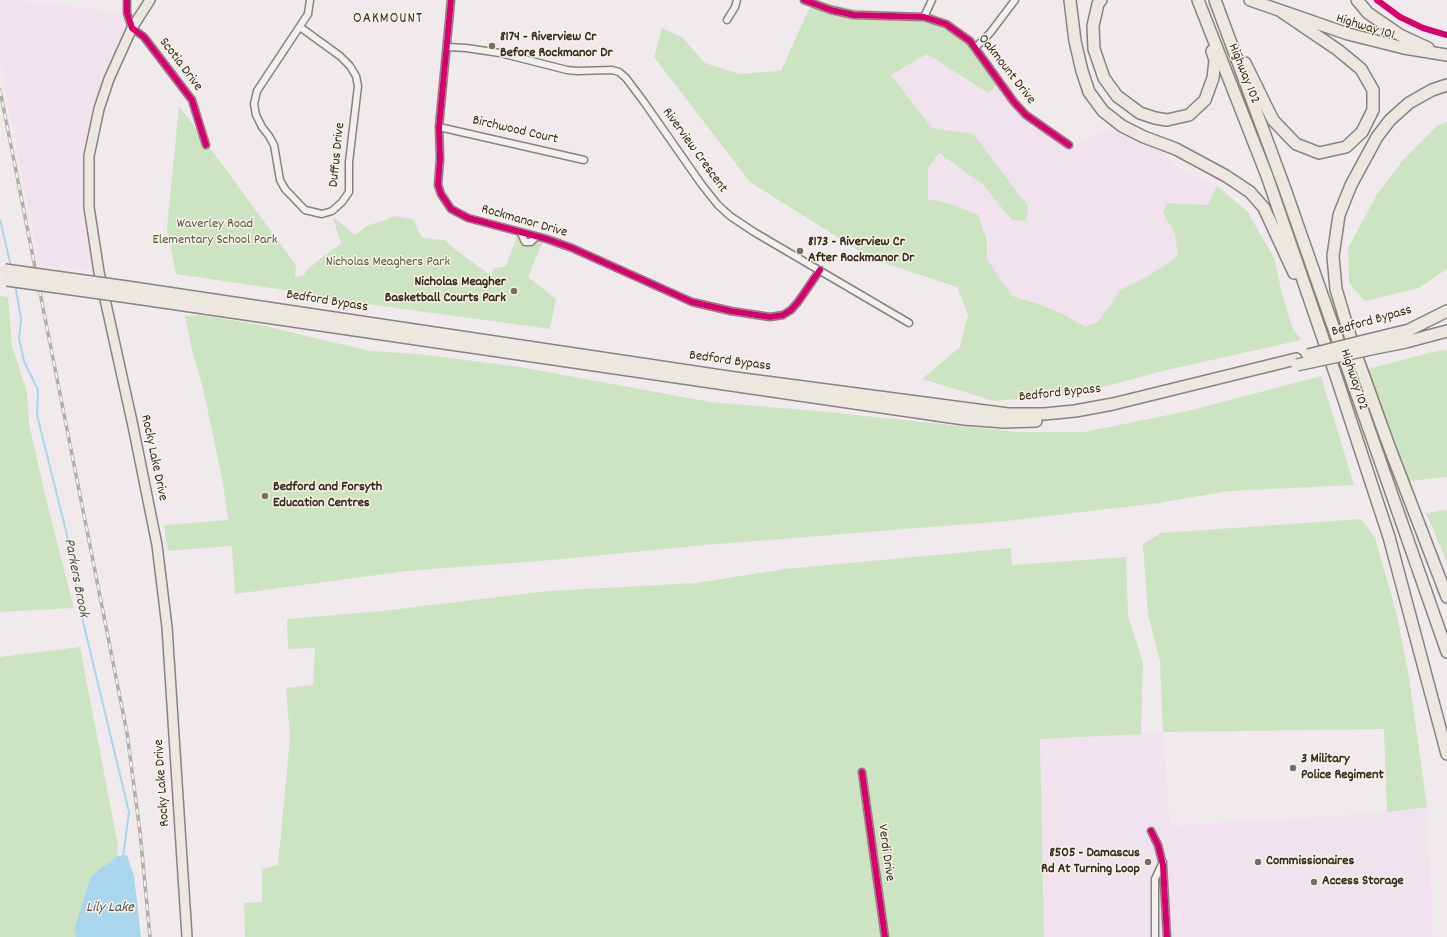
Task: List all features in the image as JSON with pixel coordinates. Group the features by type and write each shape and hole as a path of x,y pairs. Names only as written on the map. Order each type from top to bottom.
{"highway":[{"path":"1070,0 1075,41 1082,71 1089,92 1096,102 1103,111 1122,126 1144,137 1176,149 1226,176 1250,192 1264,208 1324,341"},
{"path":"1101,0 1098,4 1094,26 1094,49 1104,78 1117,96 1140,113 1167,120 1189,115 1205,100 1213,78 1215,60 1198,0"},
{"name":"Highway 102","path":"1198,0 1267,176 1389,537 1447,754"},
{"name":"Highway 102","path":"1215,0 1285,189 1447,652"},
{"name":"Highway 101","path":"1250,0 1348,34 1446,57"},
{"path":"1357,0 1368,13 1400,35 1446,57"},
{"path":"1219,12 1273,120 1296,144 1319,153 1346,147 1362,132 1373,110 1373,90 1361,69 1338,50 1279,10"},
{"path":"1447,85 1432,90 1409,103 1390,120 1377,137 1351,185 1340,215 1332,256 1336,289 1354,349 1389,446 1447,597"},
{"name":"Bedford Bypass","path":"3,274 870,406 964,419 1004,422 1066,418 1118,410 1369,344 1409,330 1447,311"},
{"name":"Bedford Bypass","path":"1369,344 1406,342 1447,331"},
{"path":"1376,448 1385,460 1447,630"}],"main road":[{"name":"Rocky Lake Drive","path":"150,0 132,28 99,109 89,156 89,207 99,272 133,426 157,545 167,628 187,937"}],"street":[{"path":"127,0 127,13 132,28"},
{"name":"Duffus Drive","path":"300,27 340,56 350,66 356,76 358,86 349,162 349,192 342,202 332,211 322,214 305,210 285,189 280,180 274,145 256,115 254,104 257,91 308,14 310,0"},
{"name":"Rockmanor Drive","path":"451,0 448,47 439,127 440,159 438,185 441,194 451,209 468,218 546,239 572,248 692,302 712,308 770,317 784,315 798,302 820,270"},
{"path":"727,20 735,7 737,0"},
{"name":"Oakmount Drive","path":"804,0 831,10 854,15 924,17 946,24 970,41 1014,102 1026,115 1068,145"},
{"path":"924,17 932,0"},
{"path":"975,48 990,33 1015,0"},
{"name":"Scotia Drive","path":"132,28 144,37 192,100 206,145"},
{"name":"Riverview Crescent","path":"448,47 500,53 552,67 572,70 612,70 619,72 626,78 644,102 702,185 718,205 730,216 754,232 909,323"},
{"name":"Birchwood Court","path":"439,127 584,160"},
{"name":"Verdi Drive","path":"862,772 885,937"},
{"path":"1151,831 1158,845 1163,862 1167,937"},
{"path":"1155,937 1155,879 1163,862"}],"shaded area":[{"path":"0,0 127,13 130,21 109,79 89,156 99,272 39,265 0,62"},
{"path":"927,54 987,93 1002,80 1024,108 1074,146 1105,129 1126,134 1160,151 1186,173 1217,186 1208,205 1197,204 1163,213 1175,234 1178,256 1150,275 1120,290 1098,322 1085,327 1067,316 1041,305 1012,296 987,259 987,241 951,204 928,199 928,168 938,153 983,185 1012,220 991,159 973,134 932,128 891,75"},
{"path":"1163,732 1170,826 1381,813 1427,807 1433,937 1044,937 1040,738"}],"green space":[{"path":"813,0 853,9 934,14 971,40 1002,80 988,93 927,54 891,75 932,128 973,134 1028,206 1026,221 1012,220 983,185 939,153 928,168 928,199 951,204 978,215 987,241 987,259 1012,296 1041,305 1067,316 1085,327 1098,322 1120,290 1150,275 1178,256 1175,234 1163,213 1167,203 1208,205 1217,186 1247,211 1274,258 1292,327 1301,340 1167,370 1072,395 994,401 922,379 960,347 968,315 957,287 872,259 750,182 654,57 662,28 682,37 705,63 739,74 781,71"},
{"path":"179,106 296,265 295,277 303,276 307,270 341,244 333,217 355,235 369,225 389,219 393,216 413,219 422,238 445,240 490,275 495,268 506,266 519,227 547,234 528,277 556,299 550,329 316,297 311,294 176,274 167,228"},
{"path":"1447,122 1447,269 1419,288 1365,301 1349,283 1348,248 1376,196 1403,160 1438,125"},
{"path":"0,296 8,297 12,346 27,392 29,424 47,503 74,608 0,612"},
{"path":"200,315 260,325 370,351 419,354 520,367 710,402 818,411 1016,432 1084,432 1188,411 1321,376 1354,485 1228,491 1159,503 1006,521 407,571 235,594 232,546 168,551 164,525 228,520 223,483 203,388 192,350 185,316"},
{"path":"1447,350 1447,477 1409,481 1368,369 1432,352"},
{"path":"1447,510 1447,562 1426,513"},
{"path":"1361,519 1375,538 1396,611 1409,677 1427,807 1387,812 1384,729 1163,732 1160,661 1148,615 1143,544 1161,533"},
{"path":"1011,548 1012,565 1126,557 1128,616 1143,663 1141,734 1040,739 1044,937 245,937 244,903 262,902 262,869 278,865 290,738 286,688 313,685 315,648 288,649 287,619 382,611 548,591 696,583 785,569"},
{"path":"80,647 118,846 117,856 91,876 74,929 76,937 0,937 0,657"}],"water":[{"name":"Lily Lake","path":"127,855 134,876 141,937 76,937 74,929 91,876 117,856"}],"waterway":[{"name":"Parkers Brook","path":"0,220 11,266"},
{"name":"Parkers Brook","path":"15,284 21,319 19,338 24,361 38,390 37,415 71,551 79,605 129,812 123,857"}],"railway":[{"path":"0,90 127,733 140,832 150,937"}],"cycle path":[{"path":"127,0 127,13 132,28 144,37 192,100 206,145"},
{"path":"451,0 439,127 440,159 438,185 441,194 451,209 468,218 547,239 572,248 692,302 731,311 770,317 783,315 791,310 798,302 820,270"},
{"path":"804,0 831,10 854,15 924,17 946,24 970,41 1014,102 1026,115 1069,145"},
{"path":"1377,0 1400,17 1423,28 1447,35"},
{"path":"862,772 885,937"},
{"path":"1151,831 1158,845 1163,865 1167,937"}],"place":[{"name":"8174 - Riverview Cr Before Rockmanor Dr","path":"492,46"},
{"name":"8173 - Riverview Cr After Rockmanor Dr","path":"800,251"},
{"name":"Nicholas Meagher Basketball Courts Park","path":"514,291"},
{"name":"Bedford and Forsyth Education Centres","path":"265,496"},
{"name":"3 Military Police Regiment","path":"1293,768"},
{"name":"8505 - Damascus Rd At Turning Loop","path":"1148,862"},
{"name":"Commissionaires","path":"1258,862"},
{"name":"Access Storage","path":"1314,882"}],"district":[{"name":"OAKMOUNT","path":"388,20"}],"park label":[{"name":"Waverley Road Elementary School Park","path":"215,234"},
{"name":"Nicholas Meaghers Park","path":"388,263"}]}
